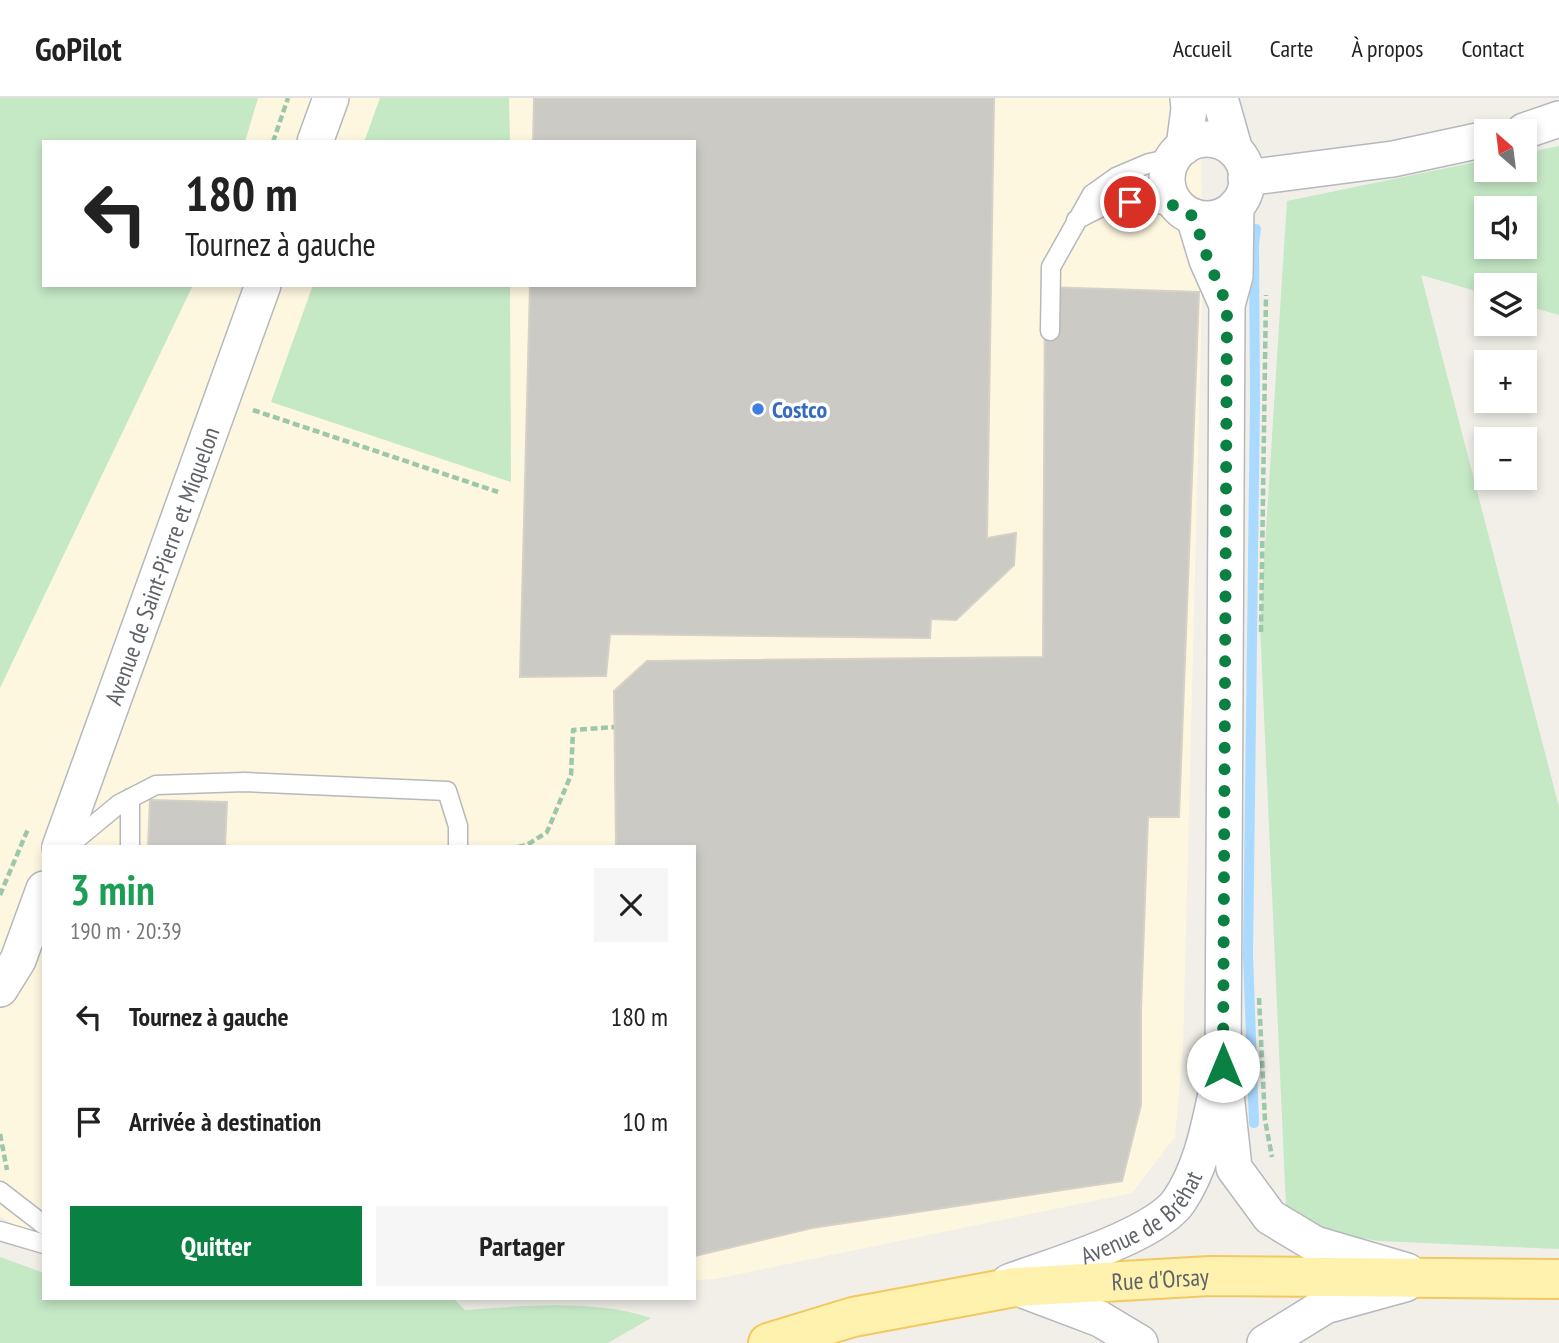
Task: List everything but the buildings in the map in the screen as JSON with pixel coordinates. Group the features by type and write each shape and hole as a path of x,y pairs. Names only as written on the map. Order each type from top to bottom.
{"main road":[{"name":"Rue d'Orsay","path":"768,1343 853,1317 996,1290 1210,1276 1559,1279"}],"street":[{"path":"316,140 331,98"},
{"path":"1178,152 1205,139 1226,144 1239,178 1217,218 1185,211 1170,194 1167,182 1168,170 1178,152 1189,109 1188,98"},
{"name":"Avenue de Bréhat","path":"1220,98 1239,178 1235,276 1227,305 1223,1066 1234,1168 1270,1217 1315,1244 1427,1277"},
{"path":"1537,127 1559,119"},
{"path":"1239,178 1393,159 1474,142"},
{"name":"Avenue de Bréhat","path":"1185,211 1227,305"},
{"name":"Avenue de Saint-Pierre et Miquelon","path":"61,845 262,287"},
{"path":"0,939 42,893"},
{"path":"0,989 18,960 42,893"},
{"name":"Avenue de Bréhat","path":"996,1290 1149,1227 1178,1203 1201,1158 1223,1066"},
{"path":"1265,1343 1325,1306 1427,1277"},
{"path":"996,1290 1100,1319 1140,1343"}],"lane":[{"path":"1050,331 1051,267 1092,194 1116,177 1178,152"},
{"path":"1076,220 1107,205 1130,202 1185,211"},
{"path":"68,845 119,804 156,785 244,782 447,791 458,826 458,845"},
{"path":"130,798 130,845"},
{"path":"0,1191 42,1223"},
{"path":"0,1231 42,1243"}],"path":[{"path":"274,140 288,98"},
{"path":"1261,635 1267,286"},
{"path":"221,399 498,492"},
{"path":"527,845 547,832 570,775 573,730 614,727"},
{"path":"1259,996 1265,1121 1272,1157"},
{"path":"0,1134 8,1170 0,1178"}],"shaded area":[{"path":"0,98 1193,98 1201,120 1202,292 1183,1048 1175,1137 1132,1193 715,1279 696,1280 696,845 42,845 42,1242 0,1216"}],"green space":[{"path":"0,98 258,98 246,140 42,140 42,287 192,287 0,688"},
{"path":"380,98 509,98 510,140 365,140"},
{"path":"1559,146 1559,315 1537,309 1537,273 1474,273 1474,290 1421,275 1474,479 1474,490 1477,490 1559,807 1559,1249 1379,1241 1348,1236 1310,1224 1286,1207 1260,625 1287,201 1474,162 1474,182 1537,182 1537,150"},
{"path":"312,287 510,287 511,482 271,402"},
{"path":"0,1257 42,1272 42,1300 455,1300 465,1310 559,1305 606,1308 651,1318 608,1343 0,1343"}],"waterway":[{"path":"1254,1123 1248,955 1256,229"}],"place":[{"name":"Costco","path":"758,409"}],"route":[{"path":"1130,202 1157,206 1176,205 1194,217 1227,305 1223,1066"}]}
